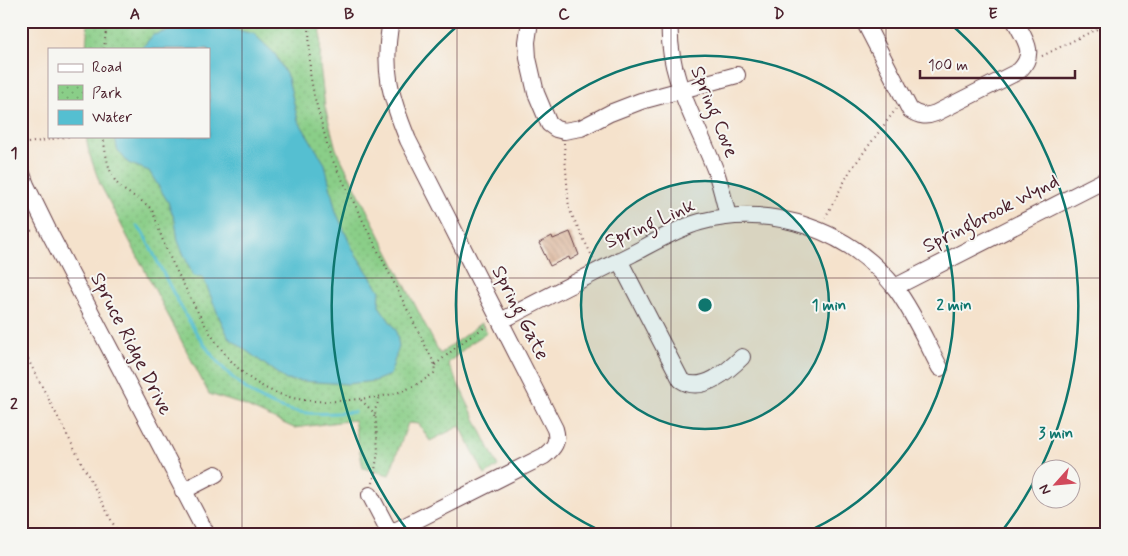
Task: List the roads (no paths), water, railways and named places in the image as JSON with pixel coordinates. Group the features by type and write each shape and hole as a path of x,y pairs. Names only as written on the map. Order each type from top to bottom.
{"street":[{"name":"Spring Gate","path":"389,534 544,456 556,444 557,437 555,429 501,321 408,140 391,92 387,64 391,21"},
{"path":"530,21 527,42 531,79 549,124 556,129 564,131 581,128 610,113 641,101 737,75"},
{"name":"Spring Cove","path":"670,21 669,38 672,65 680,89 716,171 728,216"},
{"path":"864,21 910,110 916,115 924,116 931,115 1019,71 1028,59 1029,51 1015,21"},
{"name":"Spruce Ridge Drive","path":"21,170 36,208 207,535"},
{"name":"Springbrook Wynd","path":"895,287 1107,179"},
{"name":"Spring Link","path":"501,321 599,270 699,222 728,216 775,218 819,230 840,240 877,268 895,287 906,303 940,368"},
{"path":"619,260 681,380 687,384 704,384 726,372 742,358"},
{"path":"184,491 216,474"},
{"path":"370,495 389,534"}],"water":[{"path":"192,24 217,25 254,34 275,54 288,78 298,120 325,164 336,212 353,250 380,291 379,306 396,330 399,346 390,375 375,381 347,384 286,380 229,338 203,277 193,276 178,241 175,221 168,202 149,171 128,163 117,149 115,138 210,138 210,48 142,48 153,35"}],"waterway":[{"path":"137,226 143,233 170,286 201,340 220,364 241,385 265,401 293,411 315,413 354,412"}]}
